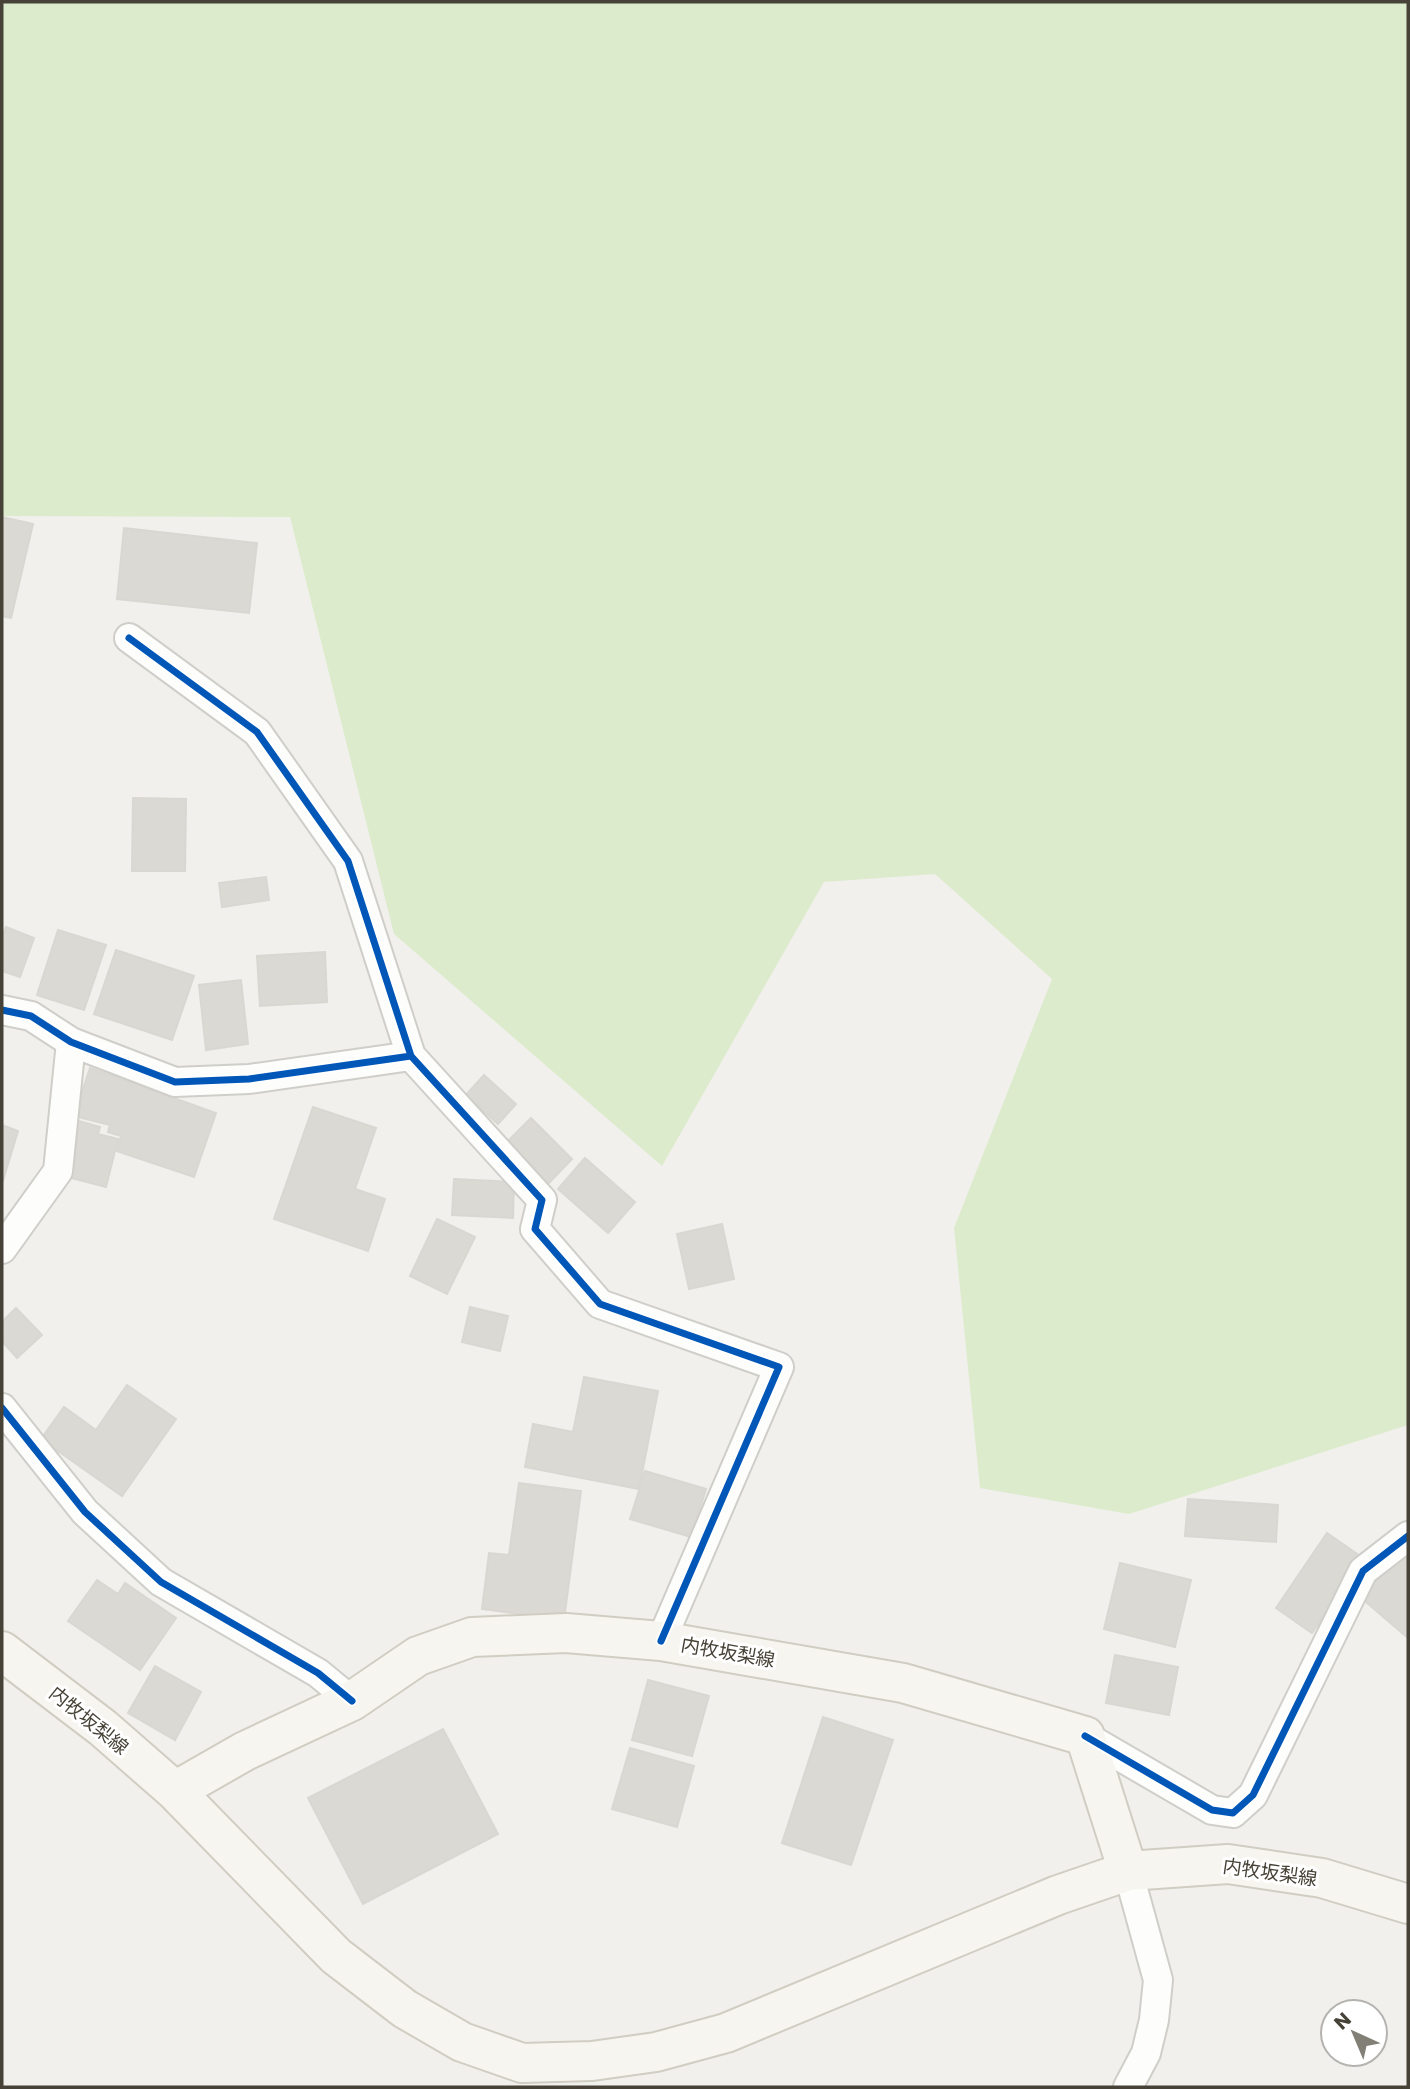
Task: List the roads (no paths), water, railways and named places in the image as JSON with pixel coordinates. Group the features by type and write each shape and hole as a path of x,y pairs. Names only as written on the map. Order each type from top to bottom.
{"main road":[{"name":"内牧坂梨線","path":"175,1791 245,1751 352,1701 418,1656 472,1637 566,1633 661,1640 904,1683 1085,1736"},
{"name":"内牧坂梨線","path":"2,1651 103,1728 175,1791 336,1956 405,2009 462,2042 522,2063 592,2061 656,2052 726,2033 1058,1895 1128,1871 1228,1864 1322,1878 1408,1904"},
{"path":"1085,1736 1128,1871"}],"street":[{"path":"129,638 257,732 348,861 411,1056 542,1200 535,1229 600,1304 779,1367 661,1640"},
{"path":"2,1010 31,1016 71,1042 175,1082 249,1079 411,1056"},
{"path":"2,1250 58,1171 71,1042"},
{"path":"2,1408 85,1512 161,1582 318,1673 352,1701"},
{"path":"1085,1736 1212,1810 1233,1813 1253,1795 1363,1571 1408,1536"},
{"path":"1128,1871 1158,1980 1154,2020 1146,2053 1128,2087"}]}
